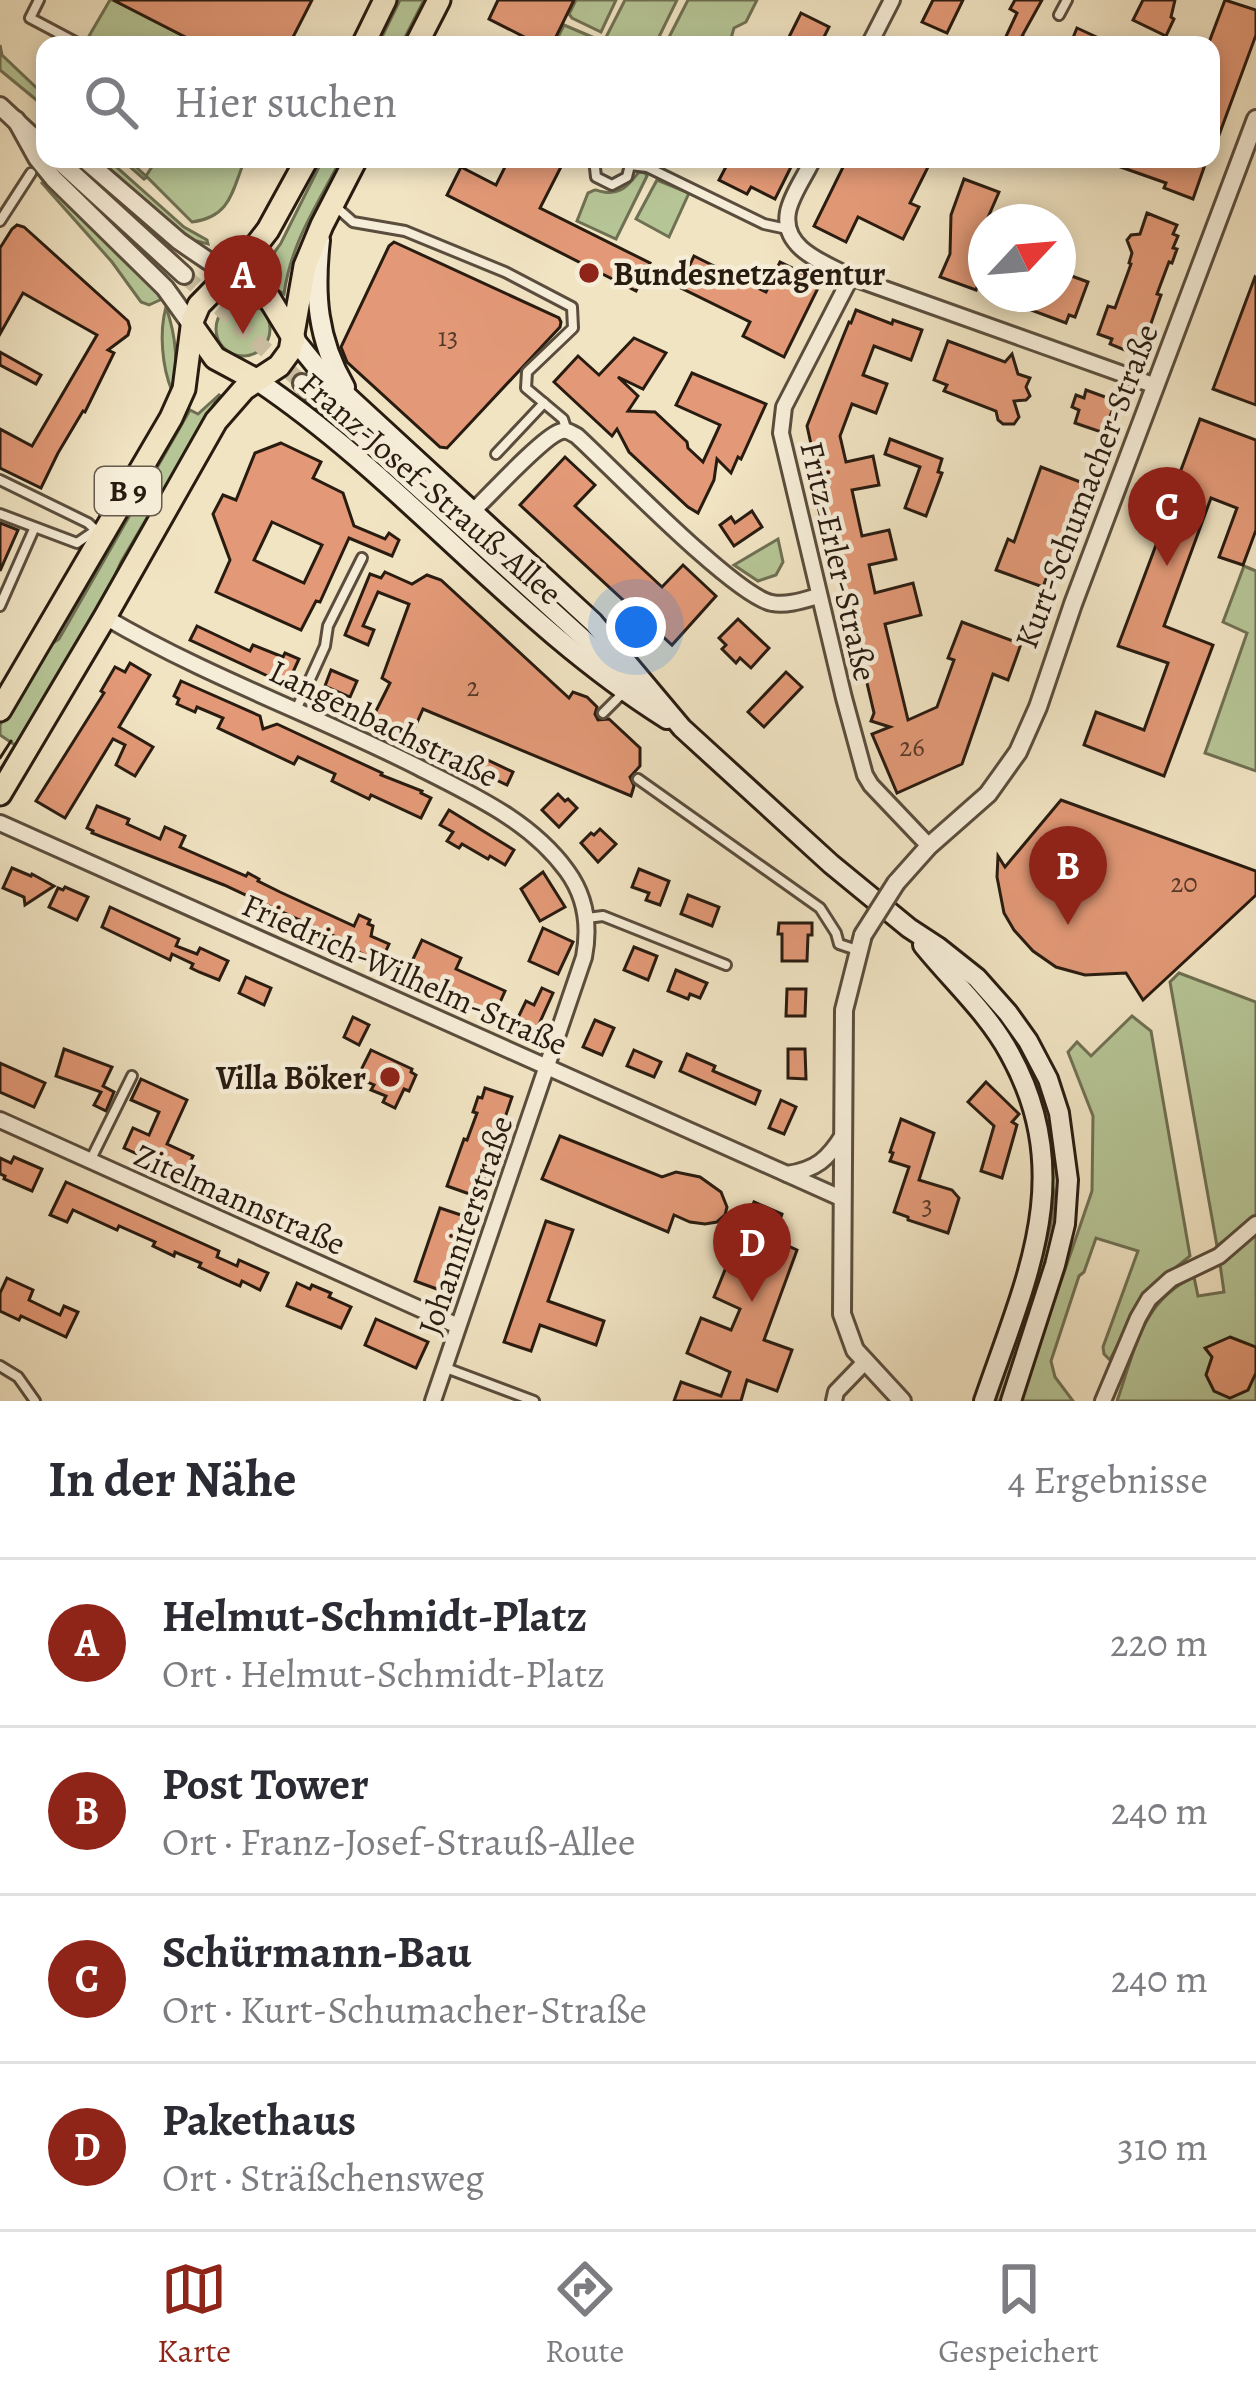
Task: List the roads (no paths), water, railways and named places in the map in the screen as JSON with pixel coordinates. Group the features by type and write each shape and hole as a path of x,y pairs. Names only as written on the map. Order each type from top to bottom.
{"main road":[{"path":"367,36 385,0"},
{"path":"421,36 439,0"},
{"name":"B 9","path":"0,710 180,399 195,312 268,230 302,168"},
{"path":"293,339 302,279 322,225 351,168"},
{"path":"322,225 316,286 320,329 330,360 353,401"},
{"path":"229,275 269,298 293,339"},
{"path":"193,327 215,358 256,380"},
{"name":"B 9","path":"0,794 216,421 256,380 279,366 293,339"},
{"name":"Franz-Josef-Strauß-Allee","path":"293,339 312,364 593,622 682,728 831,863 960,963 1028,1041 1059,1113 1068,1180 1055,1265 1011,1401"},
{"name":"Franz-Josef-Strauß-Allee","path":"256,380 343,447 567,646 624,692 682,728"},
{"name":"Franz-Josef-Strauß-Allee","path":"909,928 980,1010 1009,1052 1039,1136 1044,1188 1038,1234 987,1394"}],"street":[{"path":"874,36 892,0"},
{"path":"0,106 36,139"},
{"name":"Kurt-Schumacher-Straße","path":"864,1363 842,1314 844,1010 861,943 896,884 929,846 988,794 1018,752 1256,119"},
{"path":"16,120 36,128"},
{"path":"16,120 36,155"},
{"path":"46,168 165,288 193,327"},
{"path":"67,168 184,275"},
{"path":"95,168 179,241 229,275"},
{"path":"809,168 788,211 789,230 804,252 850,278 1156,386"},
{"name":"Fritz-Erler-Straße","path":"850,278 784,407 785,454 866,775 929,846"},
{"name":"Franz-Josef-Strauß-Allee","path":"302,383 682,728"},
{"path":"472,512 533,453 558,432 567,431 737,585 771,603 818,596"},
{"name":"Langenbachstraße","path":"105,617 499,808 565,868 579,890 586,918"},
{"name":"Friedrich-Wilhelm-Straße","path":"0,823 843,1199"},
{"path":"546,1067 584,957 586,918"},
{"name":"Johanniterstraße","path":"433,1401 546,1067"},
{"name":"Zitelmannstraße","path":"0,1120 458,1327"},
{"path":"787,1174 819,1166 843,1135"},
{"path":"1103,1401 1149,1299 1167,1282 1219,1256 1256,1224"},
{"path":"834,1401 836,1392 864,1363 902,1401"},
{"path":"882,1381 916,1401"},
{"path":"972,1401 987,1394"}],"lane":[{"path":"39,0 30,19 63,36"},
{"path":"1059,15 1067,0"},
{"path":"596,168 596,176 611,185 627,177 629,168"},
{"path":"649,168 764,224 789,230"},
{"path":"0,221 31,172"},
{"path":"333,204 353,222 405,231 505,272 572,307 573,328 527,372 526,388 563,419 567,431"},
{"path":"496,454 544,403"},
{"path":"0,480 88,523 99,533 76,543 0,514"},
{"path":"0,606 34,529"},
{"path":"296,710 325,646 328,626 362,558"},
{"path":"603,713 624,692"},
{"path":"638,779 820,908 839,944 861,943"},
{"path":"586,918 603,916 726,965"},
{"path":"90,1161 132,1076"},
{"path":"0,1366 17,1377 35,1401"},
{"path":"445,1368 534,1401"}],"tunnel":[{"path":"184,275 302,383"}],"tram line":[{"path":"0,758 11,741"}],"place":[{"name":"Bundesnetzagentur","path":"589,273"},
{"name":"Helmut-Schmidt-Platz","path":"243,334"},
{"name":"Schürmann-Bau","path":"1167,566"},
{"name":"Post Tower","path":"1068,925"},
{"name":"Villa Böker","path":"390,1077"},
{"name":"Pakethaus","path":"752,1302"}]}
